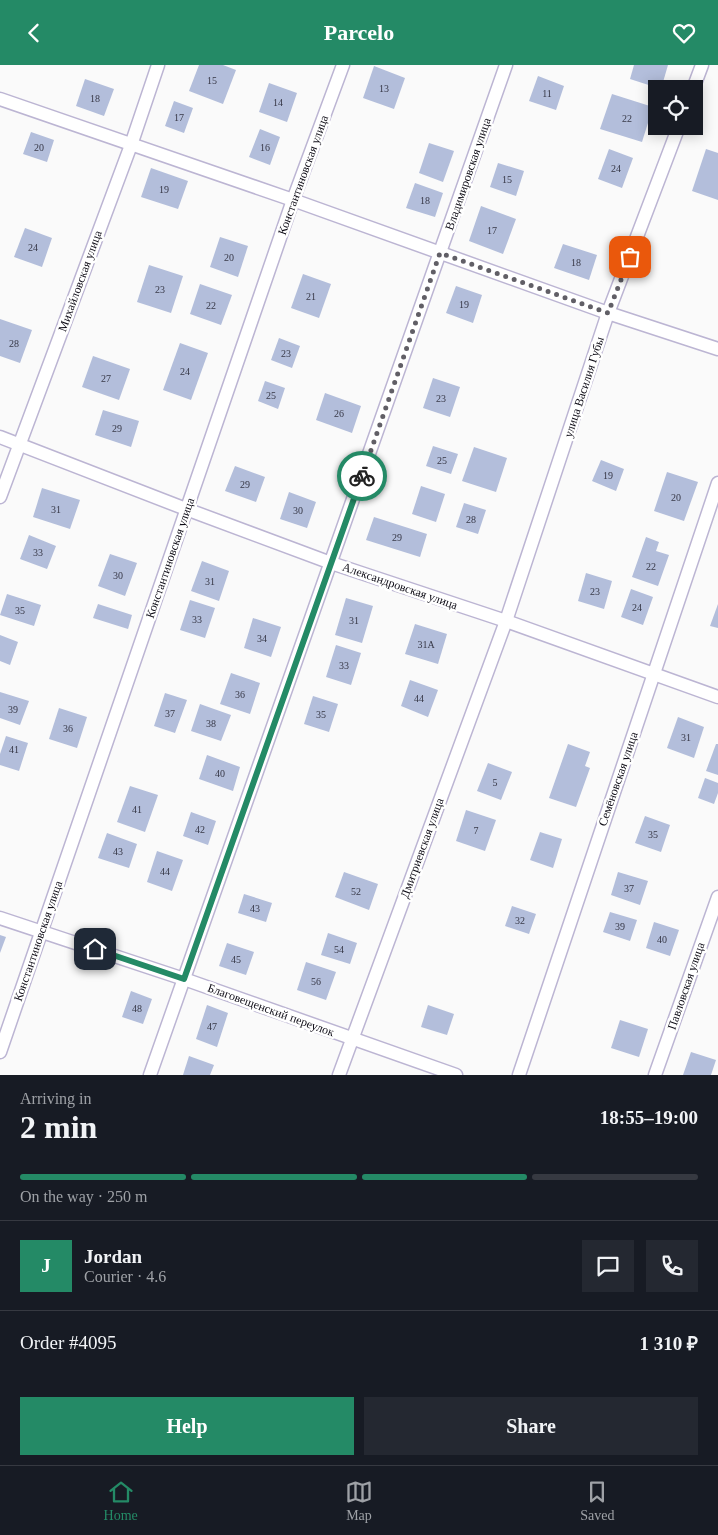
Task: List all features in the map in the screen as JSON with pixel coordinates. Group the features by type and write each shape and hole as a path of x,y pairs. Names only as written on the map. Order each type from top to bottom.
{"street":[{"name":"Михайловская улица","path":"0,497 131,145 158,65"},
{"name":"Константиновская улица","path":"0,1052 293,200 342,65"},
{"name":"Владимировская улица","path":"150,1075 506,65"},
{"path":"696,80 702,65"},
{"path":"0,99 293,200 608,313 718,349"},
{"name":"улица Василия Губы","path":"506,621 608,313 676,135"},
{"name":"Александровская улица","path":"0,437 331,563 506,621 718,697"},
{"name":"Семёновская улица","path":"519,1075 718,483"},
{"name":"Дмитриевская улица","path":"339,1075 506,621"},
{"name":"Павловская улица","path":"655,1075 718,897"},
{"name":"Благовещенский переулок","path":"0,918 184,979 456,1075"}],"building":[{"path":"199,65 223,65 236,70 223,104 189,91"},
{"path":"634,65 668,65 664,80 648,80 648,85 630,79"},
{"path":"374,66 405,78 394,109 363,98"},
{"path":"538,76 564,86 556,110 529,101"},
{"path":"85,79 114,89 104,116 76,106"},
{"path":"269,83 297,93 287,122 259,112"},
{"path":"612,94 648,105 648,123 642,142 600,129"},
{"path":"174,101 193,108 184,133 165,126"},
{"path":"260,129 280,137 270,165 249,157"},
{"path":"31,132 54,140 47,162 23,154"},
{"path":"429,143 454,151 443,182 419,173"},
{"path":"609,149 633,158 622,188 598,179"},
{"path":"706,149 718,153 718,200 692,191"},
{"path":"498,163 524,171 516,196 490,187"},
{"path":"151,168 188,181 178,209 141,197"},
{"path":"415,183 443,193 435,217 406,208"},
{"path":"481,206 516,219 503,254 469,241"},
{"path":"25,228 52,238 42,267 14,257"},
{"path":"220,237 248,246 238,277 210,267"},
{"path":"563,244 597,255 589,280 554,268"},
{"path":"149,265 183,276 171,313 137,302"},
{"path":"303,274 331,284 319,318 291,308"},
{"path":"200,284 232,295 221,325 190,314"},
{"path":"456,286 482,295 473,323 446,313"},
{"path":"0,319 32,330 20,363 0,356"},
{"path":"279,338 300,346 292,368 271,360"},
{"path":"180,343 208,353 191,400 163,390"},
{"path":"93,356 130,369 119,400 82,387"},
{"path":"433,378 460,387 450,417 423,408"},
{"path":"265,381 285,388 278,409 258,401"},
{"path":"325,393 361,406 352,433 316,420"},
{"path":"103,410 139,421 131,447 95,435"},
{"path":"433,446 458,454 451,474 426,466"},
{"path":"474,447 507,458 496,492 462,481"},
{"path":"601,460 624,469 616,491 592,481"},
{"path":"235,466 265,477 256,502 225,491"},
{"path":"667,472 698,482 684,521 654,511"},
{"path":"421,486 445,494 436,522 412,514"},
{"path":"42,488 80,500 70,529 33,517"},
{"path":"289,492 316,502 307,528 280,519"},
{"path":"464,503 486,510 478,534 456,527"},
{"path":"374,517 427,534 420,557 366,540"},
{"path":"29,535 56,546 47,569 20,559"},
{"path":"646,537 659,542 656,551 669,555 658,586 632,577"},
{"path":"110,554 137,563 125,596 98,586"},
{"path":"202,561 229,571 219,601 191,591"},
{"path":"586,573 612,581 604,609 578,601"},
{"path":"631,589 653,597 643,625 621,617"},
{"path":"7,594 41,605 34,626 0,615"},
{"path":"346,598 373,606 362,643 335,635"},
{"path":"190,600 215,608 205,638 180,630"},
{"path":"98,604 132,615 128,629 93,618"},
{"path":"718,604 718,628 710,626"},
{"path":"253,618 281,627 271,657 244,648"},
{"path":"415,624 447,634 438,664 405,654"},
{"path":"0,635 18,642 10,665 0,661"},
{"path":"336,645 361,653 351,685 326,677"},
{"path":"231,673 260,683 250,714 220,704"},
{"path":"410,680 438,690 428,717 401,706"},
{"path":"0,692 29,701 20,725 0,718"},
{"path":"165,693 187,700 175,733 154,726"},
{"path":"313,696 338,704 329,732 304,724"},
{"path":"200,704 231,715 221,741 191,731"},
{"path":"59,708 87,717 77,748 49,739"},
{"path":"678,717 704,727 694,758 667,748"},
{"path":"6,736 28,743 19,771 0,765 0,754"},
{"path":"568,744 590,752 585,766 590,768 576,807 549,798"},
{"path":"716,744 718,744 718,775 706,771"},
{"path":"207,755 240,767 233,791 199,779"},
{"path":"488,763 512,772 501,800 477,791"},
{"path":"705,778 718,783 718,793 714,804 698,798"},
{"path":"130,786 158,795 145,832 117,822"},
{"path":"466,810 496,820 485,851 456,841"},
{"path":"191,812 216,821 208,845 183,836"},
{"path":"645,816 670,825 661,852 635,843"},
{"path":"540,832 562,839 553,868 530,860"},
{"path":"107,833 137,844 129,868 98,858"},
{"path":"157,851 183,860 172,891 147,882"},
{"path":"344,872 378,884 369,910 335,897"},
{"path":"618,872 648,881 640,905 611,895"},
{"path":"244,894 272,903 266,922 238,913"},
{"path":"512,906 536,914 529,934 505,926"},
{"path":"610,912 637,920 630,941 603,932"},
{"path":"654,922 679,930 670,956 646,948"},
{"path":"328,933 357,943 350,964 321,955"},
{"path":"0,935 6,937 0,953"},
{"path":"227,943 254,952 246,975 219,966"},
{"path":"306,962 336,972 326,1000 297,990"},
{"path":"131,991 152,999 143,1024 122,1017"},
{"path":"207,1005 228,1013 217,1047 196,1039"},
{"path":"428,1005 454,1014 447,1035 421,1027"},
{"path":"620,1020 648,1029 639,1057 611,1048"},
{"path":"691,1052 716,1060 711,1075 683,1075"},
{"path":"189,1056 214,1065 210,1075 183,1075"}],"way so far":[{"path":"362,476 440,253 608,313 630,257"}],"route":[{"path":"95,949 184,979 362,476"}]}
